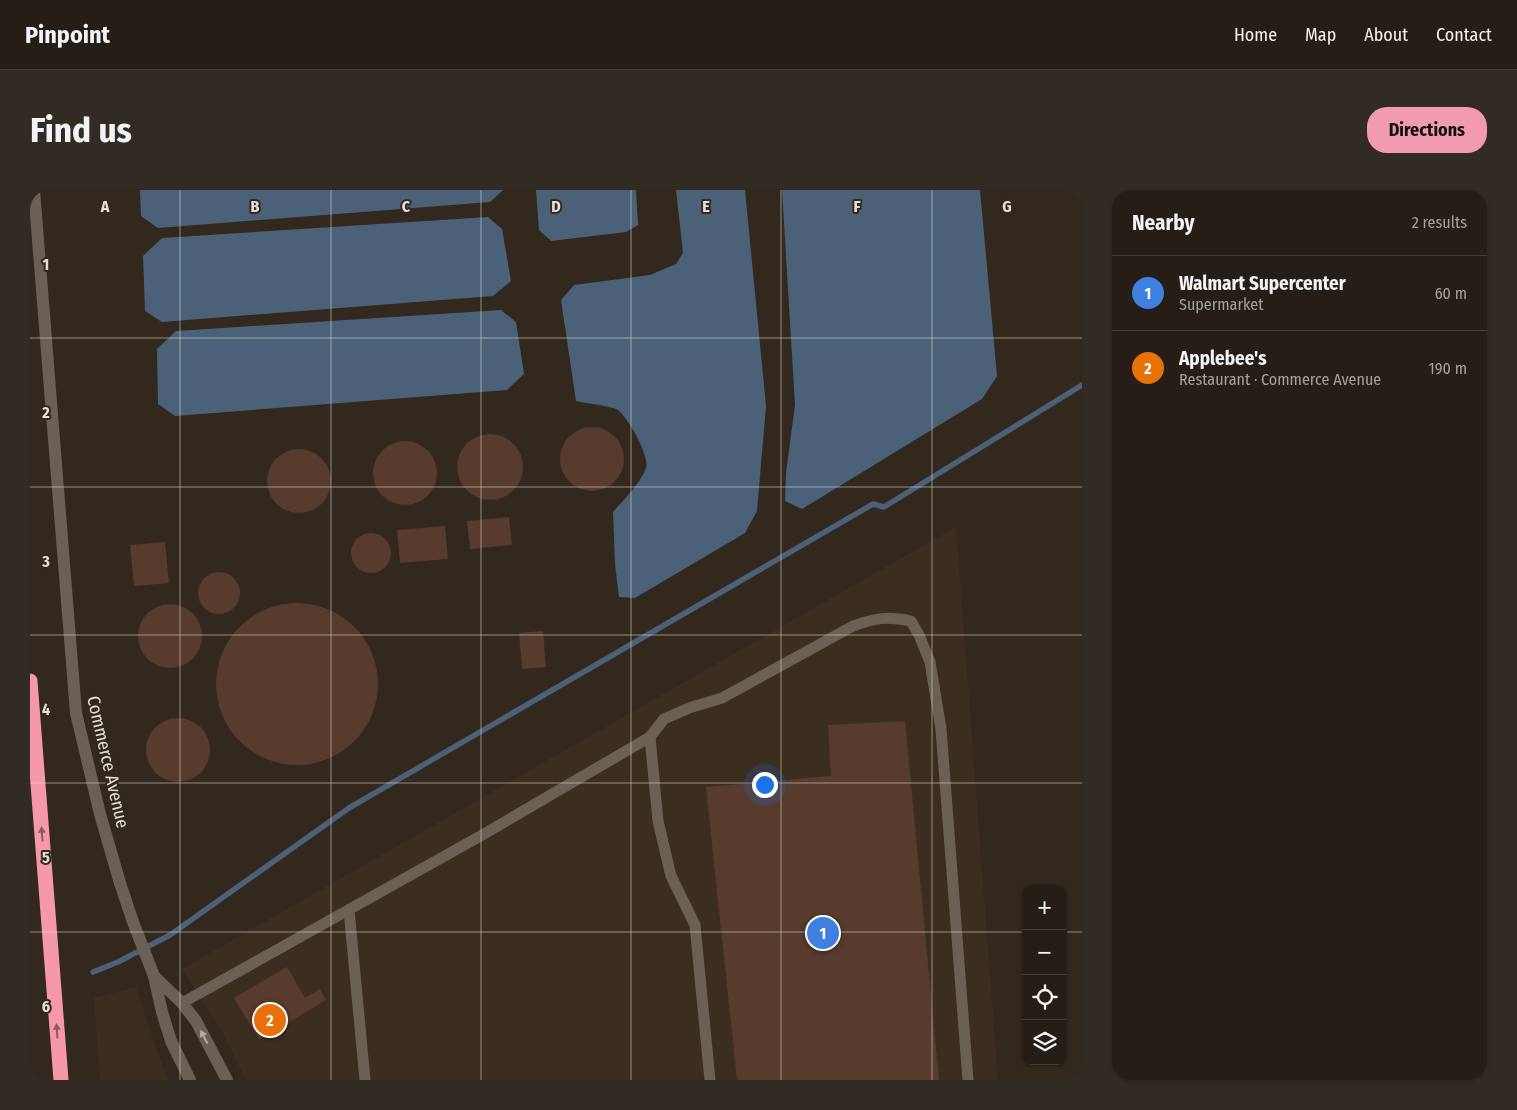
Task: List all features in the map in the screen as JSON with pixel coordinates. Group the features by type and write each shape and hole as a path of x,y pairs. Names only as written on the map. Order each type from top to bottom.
{"highway":[{"path":"30,681 60,1080"}],"street":[{"name":"Commerce Avenue","path":"34,190 76,713 100,814 133,922 154,976 162,1012 172,1041 190,1080"},
{"name":"Commerce Avenue","path":"154,976 182,1003 196,1021 227,1080"}],"lane":[{"path":"182,1003 484,834 650,737 664,719 689,708 722,698 853,626 873,619 892,617 911,621 919,635 930,662 941,729 968,1080"},
{"path":"650,737 658,821 671,876 695,925 710,1080"},
{"path":"349,910 365,1080"}],"shaded area":[{"path":"956,527 998,1080 246,1080 222,1031 182,969"},
{"path":"136,987 168,1080 100,1080 94,998"}],"water":[{"path":"140,190 503,190 490,202 158,228 141,216"},
{"path":"536,190 636,190 638,225 626,232 551,241 539,230"},
{"path":"676,190 745,190 766,406 757,511 745,533 635,598 619,597 615,565 613,512 640,479 646,468 645,455 642,446 627,421 618,410 576,401 561,300 574,285 650,275 676,264 683,253"},
{"path":"782,190 980,190 997,376 982,399 802,509 785,501 786,473 795,405"},
{"path":"488,217 502,229 511,281 493,296 162,322 145,311 143,256 162,238"},
{"path":"501,310 516,322 524,374 507,390 175,416 158,404 157,349 176,331"}],"building":[{"path":"586,427 598,427 615,436 622,447 624,459 622,471 615,482 598,491 586,491 574,486 565,477 560,465 560,453 565,441 574,432"},
{"path":"490,434 502,437 513,444 520,455 523,467 520,479 513,490 502,497 490,500 478,497 467,490 460,479 457,467 460,455 467,444 478,437"},
{"path":"405,441 417,444 428,450 434,461 437,473 434,485 428,496 417,502 405,505 393,502 382,496 376,485 373,473 376,461 382,450 393,444"},
{"path":"293,449 305,449 322,458 329,469 331,481 329,493 322,504 305,513 293,513 281,508 272,499 267,487 267,475 272,463 281,454"},
{"path":"509,517 512,545 470,549 467,521"},
{"path":"445,526 448,559 400,563 397,530"},
{"path":"367,533 375,533 382,536 388,542 391,553 388,564 382,570 375,573 367,573 360,570 354,564 351,557 351,549 354,542 360,536"},
{"path":"165,542 169,583 134,586 130,545"},
{"path":"219,572 234,578 240,593 234,608 219,614 204,608 198,593 204,578"},
{"path":"297,603 313,605 328,610 342,617 354,627 364,639 371,653 376,668 378,684 376,700 371,715 364,729 354,741 342,751 328,758 313,763 297,765 281,763 266,758 252,751 240,741 230,729 223,715 218,700 216,684 218,668 223,653 230,639 240,627 252,617 266,610 281,605"},
{"path":"170,604 182,606 193,613 200,624 202,636 200,648 193,659 182,666 170,668 158,666 147,659 140,648 138,636 140,624 147,613 158,606"},
{"path":"543,631 546,667 522,669 519,633"},
{"path":"172,718 184,718 201,727 208,738 210,750 208,762 201,773 184,782 172,782 160,777 151,768 146,756 146,744 151,732 160,723"},
{"path":"905,721 939,1080 737,1080 706,787 831,776 828,725"},
{"path":"287,967 305,998 320,989 326,1000 259,1040 234,998"}],"waterway":[{"path":"93,972 118,962 170,935 349,808 873,504 884,507 1082,385"}],"place":[{"name":"Walmart Supercenter","path":"823,933"},
{"name":"Applebee's","path":"270,1020"}]}
